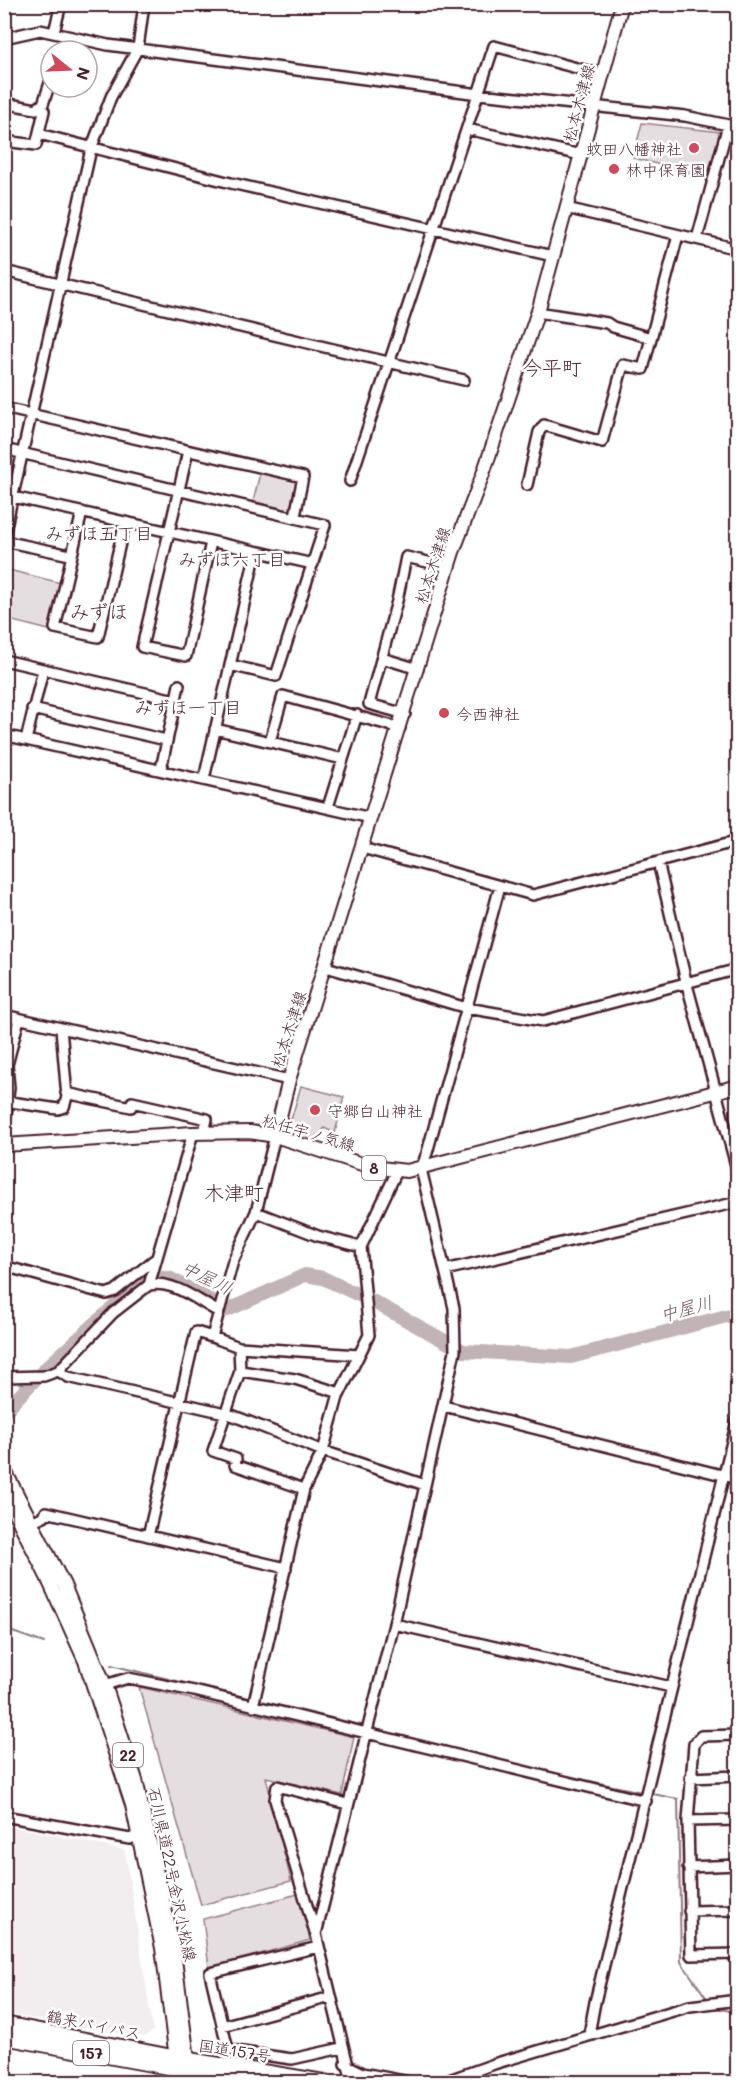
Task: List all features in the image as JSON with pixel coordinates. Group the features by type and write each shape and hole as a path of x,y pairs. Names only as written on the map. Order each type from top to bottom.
{"highway":[{"name":"鶴来バイパス","path":"4,2024 184,2071"},
{"name":"鶴来バイパス","path":"4,2037 184,2071"},
{"name":"国道157号","path":"184,2071 250,2082"},
{"name":"国道157号","path":"184,2071 324,2082"}],"main road":[{"name":"松本木津線","path":"275,1136 289,1080 405,714 448,567 483,474 537,312 622,4"},
{"name":"松任宇ノ気線","path":"4,1145 198,1132 250,1132 275,1136 371,1167 397,1171 421,1169 738,1086"},
{"name":"石川県道22号金沢小松線","path":"4,1469 64,1585 105,1685 136,1780 151,1837 173,1944 184,2071"},
{"name":"石川県道22号金沢小松線","path":"4,1492 85,1661 110,1731 138,1835 162,1948 184,2071"}],"street":[{"path":"54,32 61,4"},
{"path":"4,536 9,496 33,414 91,149 111,97 138,48 144,4"},
{"path":"4,38 40,30 69,38 138,48 479,94 593,108 685,116 733,126 697,239"},
{"path":"350,481 494,46 603,75"},
{"path":"4,103 36,109 44,104 45,99"},
{"path":"4,141 36,146 44,111 40,106"},
{"path":"467,129 581,155"},
{"path":"39,134 91,149 434,231 553,256"},
{"path":"566,208 738,249"},
{"path":"527,485 538,432 544,424 602,442 623,365 644,369 678,235"},
{"path":"4,271 464,380"},
{"path":"537,312 607,323 613,327 651,338"},
{"path":"4,408 303,477 295,516"},
{"path":"4,449 295,516 325,525 276,676 230,665"},
{"path":"188,450 142,647 186,656 211,542"},
{"path":"9,496 313,564"},
{"path":"82,512 70,555 55,628 98,637 125,522"},
{"path":"4,541 70,555"},
{"path":"204,779 256,552"},
{"path":"405,714 369,704 406,557 448,567"},
{"path":"382,658 418,669"},
{"path":"4,660 175,700"},
{"path":"26,740 43,669"},
{"path":"160,769 179,686"},
{"path":"270,741 284,696 400,728"},
{"path":"32,709 166,740"},
{"path":"328,807 357,715"},
{"path":"215,729 343,759"},
{"path":"4,735 371,818"},
{"path":"362,848 533,895 738,841"},
{"path":"658,862 686,981 738,1173"},
{"path":"316,1934 394,1624 444,1406 455,1347 454,1308 421,1169 500,886"},
{"path":"326,967 467,1008 543,1021 686,981 738,969"},
{"path":"4,1015 289,1080"},
{"path":"4,1132 8,1056 19,1019"},
{"path":"6,1102 58,1109 64,1107 66,1093 61,1028"},
{"path":"4,1377 32,1378 58,1371 113,1313 150,1279 154,1260 198,1132 207,1119 66,1093"},
{"path":"212,1337 233,1261 256,1212 275,1136"},
{"path":"254,1701 304,1489 323,1451 340,1393 369,1335 362,1247 397,1171"},
{"path":"445,1270 738,1202"},
{"path":"256,1212 318,1236 362,1247"},
{"path":"4,1266 106,1294 115,1291 154,1260"},
{"path":"150,1279 220,1308"},
{"path":"148,1536 196,1332 239,1347 359,1355"},
{"path":"239,1347 240,1371 213,1451 236,1459 236,1465 304,1489"},
{"path":"58,1371 68,1377 226,1414 323,1451 425,1485"},
{"path":"240,1371 295,1379 340,1393"},
{"path":"444,1406 738,1479"},
{"path":"593,2035 590,2029 595,2002 738,1417"},
{"path":"31,1522 44,1516 46,1512 286,1568"},
{"path":"394,1624 671,1687"},
{"path":"105,1685 128,1678 254,1701 366,1728 440,1753 647,1796"},
{"path":"738,1735 701,1736 694,1744 688,1821 692,1955 738,1954"},
{"path":"690,1778 738,1776"},
{"path":"348,1804 277,1786 276,1800 280,1816 316,1934 345,2064 352,2082"},
{"path":"4,1816 130,1839 138,1835"},
{"path":"688,1821 738,1820"},
{"path":"688,1867 738,1865"},
{"path":"689,1911 738,1910"},
{"path":"318,1947 210,1973 222,2026 228,2050 292,2060 342,2048"},
{"path":"222,2026 331,1997"},
{"path":"443,2082 497,2063 690,2006 738,2000"},
{"path":"345,2064 363,2073 410,2082"}],"shaded area":[{"path":"642,123 721,132 712,178 633,158"},
{"path":"260,473 298,482 292,511 253,502"},
{"path":"5,569 61,583 49,630 5,619"},
{"path":"301,1086 344,1097 335,1133 324,1128 317,1146 292,1138 288,1130"},
{"path":"139,1687 354,1737 342,1795 266,1777 291,1881 201,1905"},
{"path":"4,1825 125,1850 153,2031 144,2037 5,2014"},
{"path":"298,1894 310,1940 209,1968 203,1919"}],"waterway":[{"name":"中屋川","path":"4,1412 47,1367 146,1278 169,1278 228,1310 305,1275 323,1278 363,1297"},
{"name":"中屋川","path":"372,1301 463,1351 571,1357 738,1313"},
{"path":"4,1629 44,1643"},
{"path":"111,1665 251,1699"},
{"path":"257,1700 365,1726"},
{"path":"371,1728 513,1764"},
{"path":"542,1771 642,1792"},
{"path":"648,1793 678,1799 681,1962 708,2000"},
{"path":"713,2007 738,2013"}],"place":[{"name":"蚊田八幡神社","path":"694,148"},
{"name":"林中保育園","path":"614,169"},
{"name":"今西神社","path":"444,713"},
{"name":"守郷白山神社","path":"315,1110"}],"district":[{"name":"今平町","path":"552,367"},
{"name":"みずほ五丁目","path":"99,533"},
{"name":"みずほ六丁目","path":"232,559"},
{"name":"みずほ","path":"99,611"},
{"name":"みずほ一丁目","path":"188,707"},
{"name":"木津町","path":"234,1192"}]}
